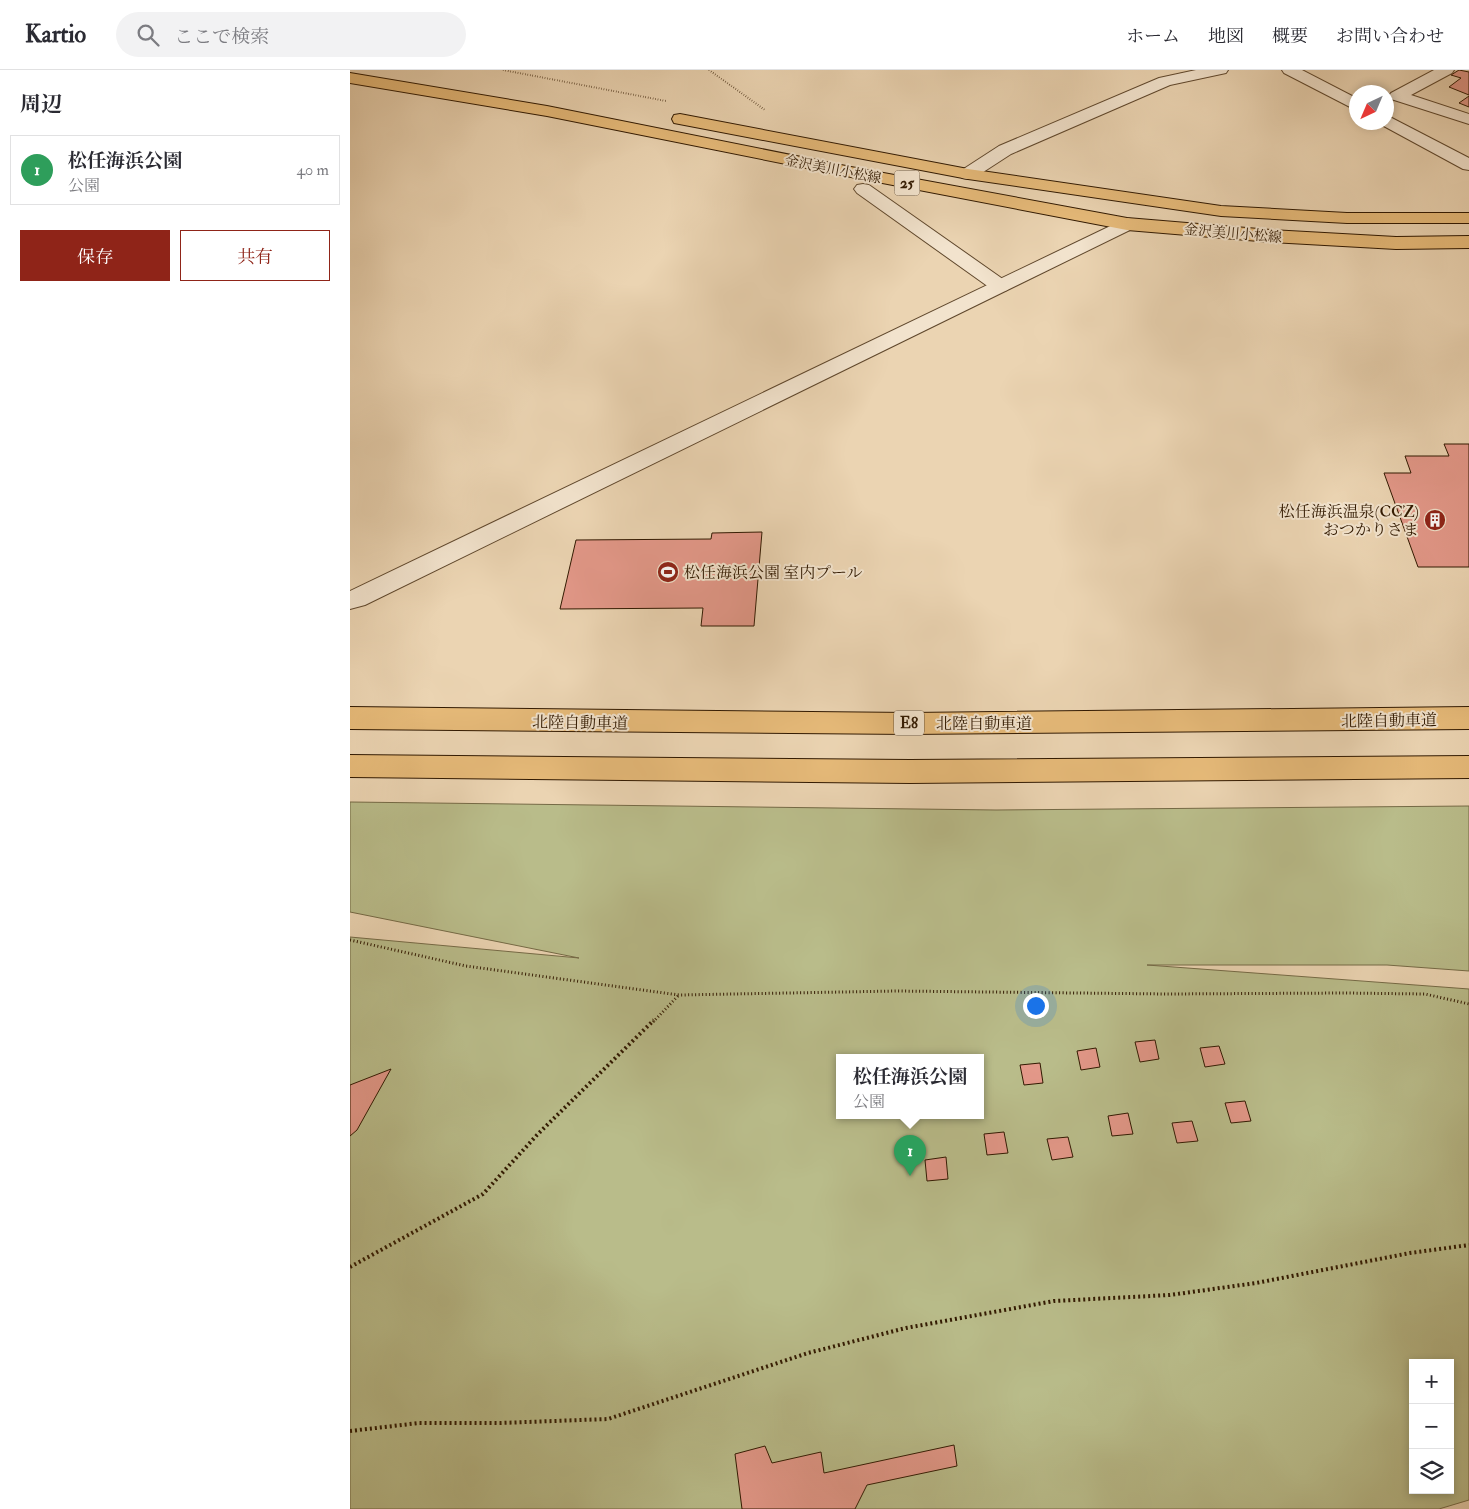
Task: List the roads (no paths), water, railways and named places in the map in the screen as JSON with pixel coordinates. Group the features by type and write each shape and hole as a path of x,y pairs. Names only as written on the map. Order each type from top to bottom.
{"main road":[{"name":"金沢美川小松線","path":"350,78 547,111 850,172 1127,224 1396,244 1469,242"},
{"name":"金沢美川小松線","path":"667,116 968,174 1221,211 1347,218 1469,218"},
{"path":"1241,722 1469,709"},
{"name":"北陸自動車道","path":"350,718 670,724 1241,722 1469,718"},
{"path":"350,766 652,772 1250,771 1469,767"},
{"path":"1250,771 1353,779 1469,779"}],"street":[{"path":"1149,70 1165,81"},
{"path":"968,174 1005,150 1165,81 1220,70"},
{"path":"1290,70 1349,100"},
{"path":"1394,97 1446,70"},
{"path":"1394,99 1469,119"},
{"path":"1394,124 1469,165"},
{"path":"863,190 1000,286"},
{"path":"350,600 356,599 1127,224"}],"place":[{"name":"松任海浜温泉(CCZ) おつかりさま","path":"1435,520"},
{"name":"松任海浜公園 室内プール","path":"668,572"},
{"name":"松任海浜公園","path":"910,1176"}]}
